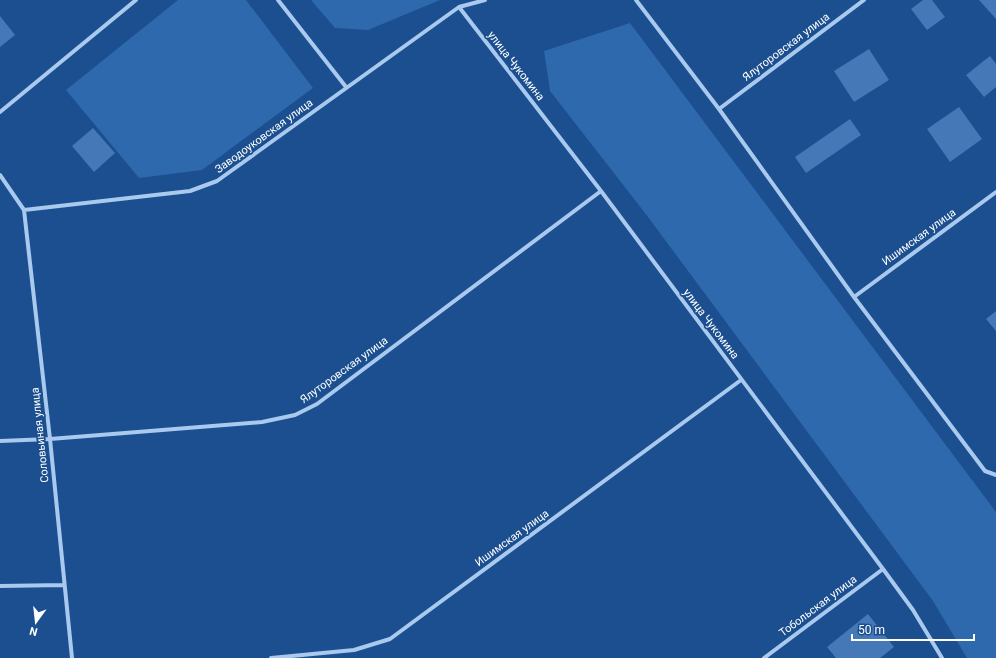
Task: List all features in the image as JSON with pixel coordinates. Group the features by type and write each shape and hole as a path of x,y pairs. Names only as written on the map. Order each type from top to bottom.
{"street":[{"path":"0,112 136,0"},
{"path":"278,0 346,87"},
{"name":"Заводоуковская улица","path":"24,210 190,191 217,181 459,7 485,0"},
{"path":"636,0 719,109 854,297 985,471 996,475"},
{"name":"Ялуторовская улица","path":"719,109 864,0"},
{"name":"улица Чукомина","path":"459,7 601,191 883,569 913,610 942,658"},
{"path":"0,176 24,210"},
{"name":"Ялуторовская улица","path":"0,441 50,439 262,422 295,415 316,404 601,191"},
{"name":"Ишимская улица","path":"854,297 996,192"},
{"name":"Соловьиная улица","path":"24,210 50,439 72,658"},
{"name":"Ишимская улица","path":"271,658 354,650 390,639 741,380"},
{"name":"Тобольская улица","path":"764,658 883,569"},
{"path":"0,586 64,585"}],"shaded area":[{"path":"178,0 246,0 313,88 202,170 139,178 66,90"},
{"path":"311,0 440,0 368,30 335,28"},
{"path":"630,23 996,512 996,658 967,658 933,601 645,213 550,91 544,51"}],"building":[{"path":"923,0 932,0 945,17 927,30 911,9"},
{"path":"979,0 996,0 996,19"},
{"path":"0,16 15,35 0,47"},
{"path":"869,49 889,80 854,102 834,71"},
{"path":"990,56 996,64 996,87 984,97 966,75"},
{"path":"959,107 982,139 950,162 927,129"},
{"path":"850,119 861,135 806,173 795,157"},
{"path":"93,128 115,153 94,172 72,146"},
{"path":"996,311 996,331 986,319"},
{"path":"868,614 894,647 880,658 836,658 827,647"}]}
